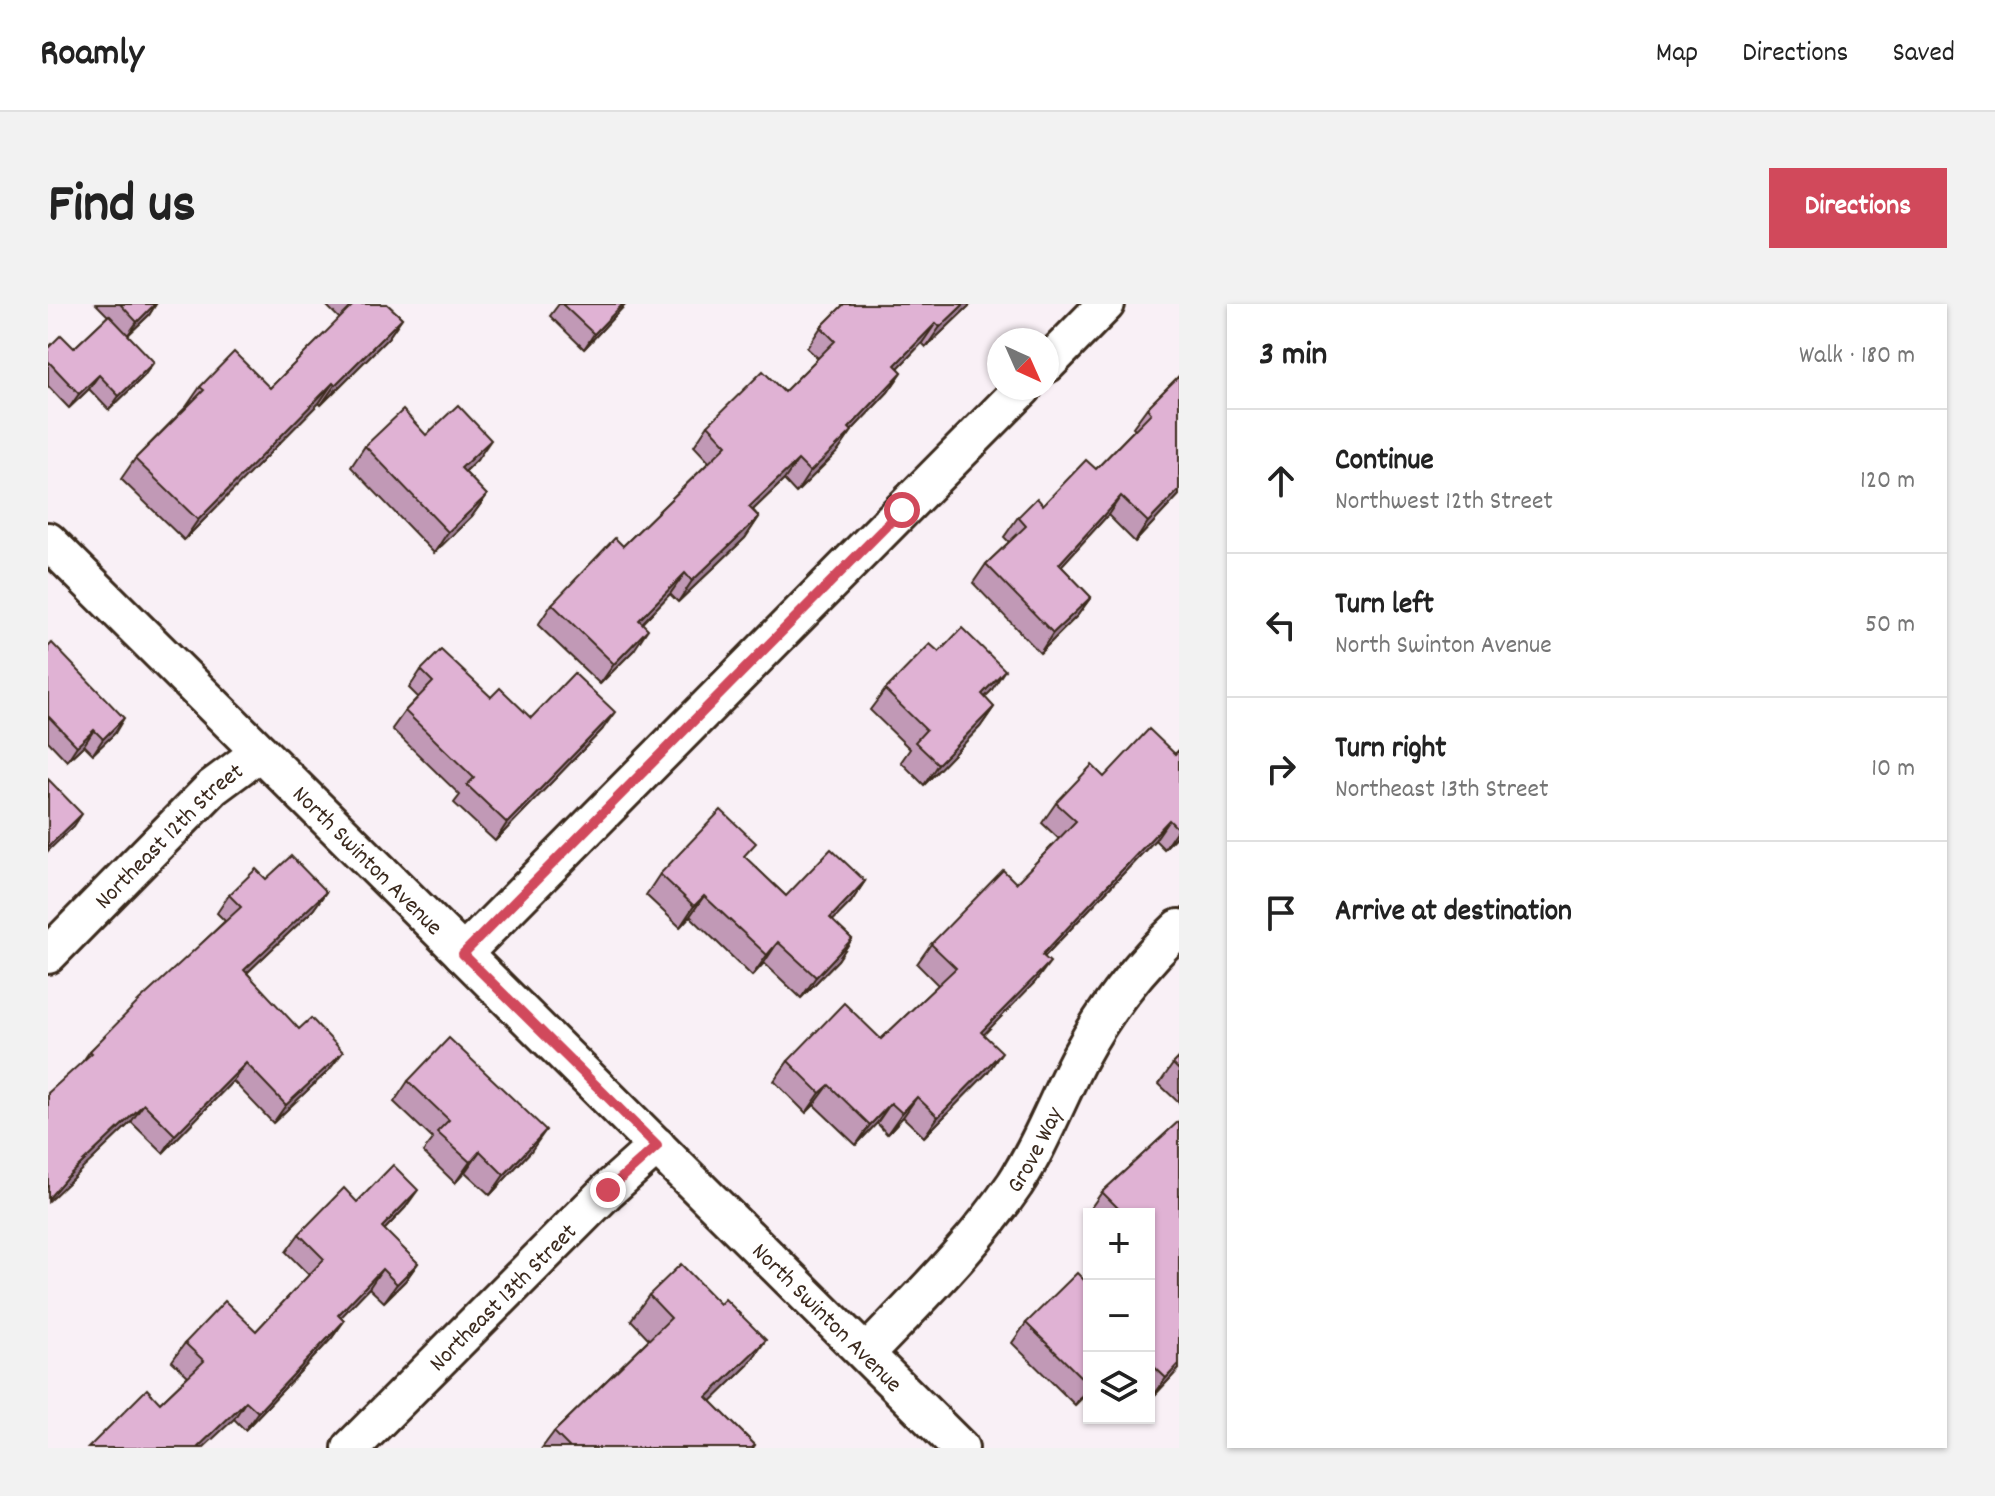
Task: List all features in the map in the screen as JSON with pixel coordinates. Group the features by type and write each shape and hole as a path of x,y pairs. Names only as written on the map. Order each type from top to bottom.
{"street":[{"path":"1059,352 1106,304"},
{"path":"463,954 1011,400"},
{"name":"North Swinton Avenue","path":"48,541 960,1448"},
{"name":"Northeast 12th Street","path":"48,955 213,787 260,752"},
{"name":"Grove Way","path":"866,1354 968,1248 1016,1182 1043,1135 1079,1058 1111,1004 1151,955 1179,928"},
{"name":"Northeast 13th Street","path":"351,1448 608,1190 657,1146"}],"building":[{"path":"120,304 155,304 137,322"},
{"path":"354,304 387,304 402,318 198,520 135,459 204,390 200,387 234,352 270,388"},
{"path":"562,304 623,304 594,334"},
{"path":"844,304 964,304 940,327 936,323 895,365 902,372 849,428 852,431 810,472 798,460 749,507 759,517 692,581 685,573 639,620 648,629 614,664 552,604 615,538 623,546 727,445 708,425 763,371 784,392 835,341 821,327"},
{"path":"109,315 154,362 119,396 99,375 79,394 48,361 48,348 61,335 74,348"},
{"path":"1179,376 1179,490 1148,522 1121,496 1059,564 1091,597 1053,633 986,564 1026,526 1018,517 1037,498 1043,505 1086,460 1096,469 1151,413 1147,408"},
{"path":"458,405 491,440 461,468 487,495 448,532 365,446 403,410 426,435"},
{"path":"962,628 1005,670 982,694 994,707 938,764 915,742 926,730 885,690 930,644 939,652"},
{"path":"52,643 124,718 103,739 94,730 77,746 48,716 48,647"},
{"path":"441,650 491,697 500,688 531,718 574,673 615,712 507,823 467,785 474,778 405,711 433,682 421,670"},
{"path":"1149,729 1175,754 1179,750 1179,827 1169,820 1042,955 1050,962 981,1032 1002,1052 938,1117 917,1097 902,1113 891,1103 870,1125 829,1085 820,1093 788,1061 844,1003 881,1039 956,968 931,944 1003,870 1016,883 1076,821 1056,803 1092,765 1104,777"},
{"path":"48,779 82,814 48,847"},
{"path":"721,810 756,843 744,856 786,896 831,849 865,881 830,918 852,939 816,977 778,942 767,955 704,896 694,906 660,874"},
{"path":"291,856 326,892 244,970 299,1029 311,1018 343,1052 286,1105 246,1063 175,1135 144,1104 48,1199 48,1093 92,1053 90,1051 139,1001 241,907 229,895 256,869 266,879"},
{"path":"449,1038 546,1130 504,1175 480,1151 470,1162 437,1132 449,1120 408,1081"},
{"path":"1179,1121 1179,1364 1166,1378 1155,1368 1155,1208 1118,1208 1102,1192"},
{"path":"393,1165 418,1190 382,1227 418,1263 397,1284 382,1269 338,1315 344,1321 258,1412 246,1401 197,1448 88,1448 147,1389 160,1403 204,1361 185,1343 225,1301 256,1331 324,1259 299,1234 344,1188 357,1202"},
{"path":"681,1264 720,1304 725,1299 766,1340 707,1397 755,1445 752,1448 570,1448 554,1432 671,1318 649,1295"},
{"path":"1077,1273 1083,1279 1083,1379 1026,1323"}],"route":[{"path":"608,1190 657,1146 463,954 902,510"}]}
